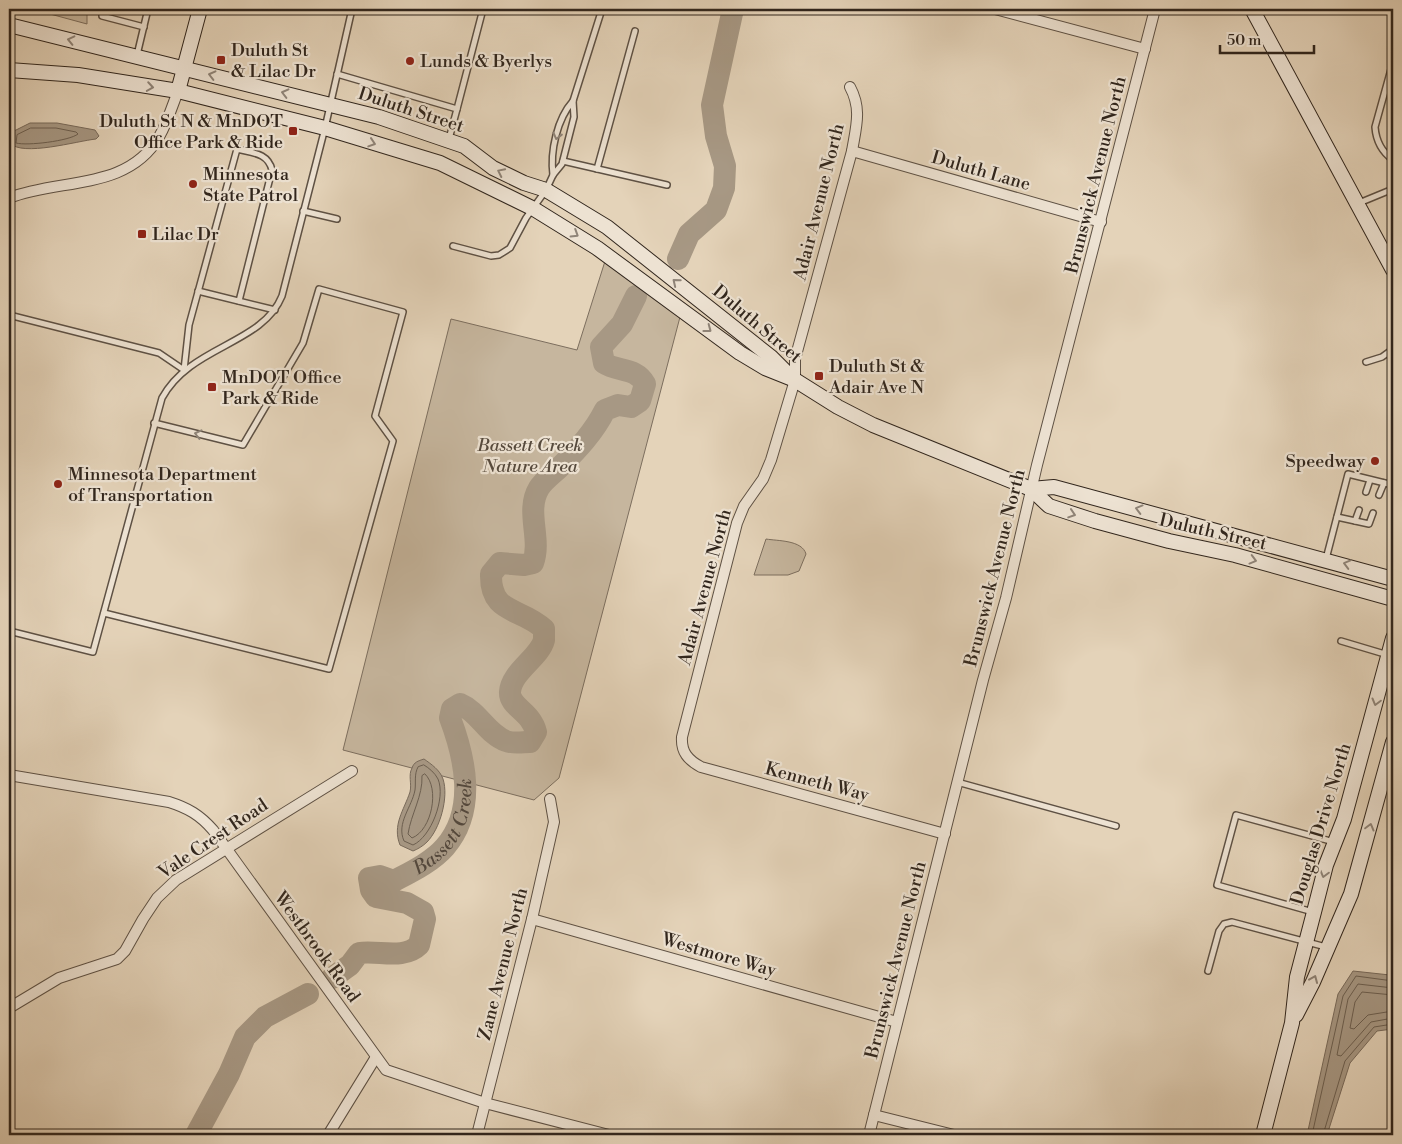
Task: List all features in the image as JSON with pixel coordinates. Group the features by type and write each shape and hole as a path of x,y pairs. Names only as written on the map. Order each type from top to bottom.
{"street":[{"path":"9,198 29,190 109,177 128,168 148,153 159,137 178,91 200,9"},
{"path":"995,9 1145,49"},
{"name":"Brunswick Avenue North","path":"869,1135 957,782 1006,598 1032,489 1155,9"},
{"path":"1252,9 1393,270"},
{"name":"Duluth Street","path":"9,25 379,117 464,146 493,168 524,183 546,190 607,227 771,356 794,380"},
{"name":"Duluth Street","path":"9,70 78,76 178,91 326,128 440,163 534,209 597,248 740,353 765,368 794,380 838,407 873,425 1032,489 1049,506 1095,521 1169,541 1244,558 1393,599"},
{"name":"Adair Avenue North","path":"685,754 682,747 682,737 737,523 744,506 768,469 794,380 795,359 852,151 857,123 857,101 850,87"},
{"name":"Duluth Lane","path":"852,151 1101,222"},
{"name":"Duluth Street","path":"1032,489 1054,487 1326,559 1393,579"},
{"name":"Douglas Drive North","path":"1264,1135 1292,1023 1297,977 1306,942 1335,842 1344,819 1393,638"},
{"name":"Douglas Drive North","path":"1292,1023 1342,918 1353,887 1393,742"},
{"name":"Kenneth Way","path":"685,754 701,767 945,834"},
{"name":"Vale Crest Road","path":"9,1008 59,978 117,959 125,951 157,898 176,880 225,847 352,771"},
{"name":"Westbrook Road","path":"9,775 169,802 187,808 201,817 225,847 386,1070 485,1103 609,1135"},
{"name":"Zane Avenue North","path":"477,1135 532,919 554,822 550,799"},
{"name":"Westmore Way","path":"532,919 897,1022"},
{"path":"328,1135 376,1057"},
{"path":"874,1115 954,1135"}],"lane":[{"path":"102,9 102,16 144,27"},
{"path":"137,56 148,9"},
{"path":"9,631 93,652 154,423 167,388 192,362 261,325 275,310 282,296 326,128 352,9"},
{"path":"448,142 483,9"},
{"path":"453,246 491,256 499,256 510,248 546,190 552,175 563,161 574,117 573,101 602,9"},
{"path":"598,169 634,31"},
{"path":"1393,62 1375,127 1375,137 1385,154 1393,160"},
{"path":"337,74 457,109"},
{"path":"552,175 551,160 563,112 573,101"},
{"path":"184,370 189,325 237,149 264,156 270,162 272,170 239,301"},
{"path":"563,161 667,184"},
{"path":"1357,204 1393,189"},
{"path":"304,211 337,219"},
{"path":"104,613 329,669 393,441 375,416 403,312 319,289 303,343 243,445 154,423"},
{"path":"198,291 275,310"},
{"path":"9,315 159,353 184,370"},
{"path":"1366,362 1382,357 1393,349"},
{"path":"1326,559 1348,474 1393,485"},
{"path":"1366,492 1370,480"},
{"path":"1379,495 1384,483"},
{"path":"1355,521 1359,510"},
{"path":"1337,517 1369,524 1373,513"},
{"path":"1341,641 1389,655"},
{"path":"957,782 1116,826"},
{"path":"1314,912 1217,885 1236,815 1335,842"},
{"path":"1208,971 1219,931 1224,924 1232,922 1327,947"}],"green space":[{"path":"33,9 87,9 87,24 39,11"},
{"name":"Bassett Creek Nature Area","path":"606,258 680,317 559,778 534,800 343,750 451,319 577,350"},
{"path":"766,539 789,542 804,549 806,554 799,571 788,575 754,575"}],"water":[{"path":"30,123 57,123 95,130 99,136 96,139 26,149 16,147 10,143 12,132"},
{"path":"424,759 442,776 445,795 442,812 432,836 424,845 413,851 400,845 397,831 402,811 410,792 411,771 415,763"},
{"path":"1353,971 1390,975 1393,978 1393,1029 1377,1031 1350,1063 1327,1135 1307,1135 1338,994"}],"waterway":[{"name":"Bassett Creek","path":"678,259 689,234 716,210 724,188 725,166 716,136 712,105 733,9"},
{"name":"Bassett Creek","path":"332,978 350,965 359,953 390,954 406,952 413,950 419,945 425,919 423,912 407,903 376,897 371,890 369,878 380,876 394,881 428,862 445,847 455,832 465,800 465,784 460,750 450,718 452,709 460,704 467,708 499,738 509,742 530,742 536,732 530,719 513,702 510,692 515,678 541,646 544,640 544,629 535,622 501,604 492,587 491,574 500,563 524,565 533,563 536,544 533,506 539,488 585,440 605,410 618,405 631,407 640,401 645,384 632,372 604,363 601,347 622,324 636,296"},
{"name":"Bassett Creek","path":"196,1135 229,1074 245,1037 265,1017 308,994"}],"place":[{"name":"Duluth St & Lilac Dr","path":"221,60"},
{"name":"Lunds & Byerlys","path":"410,61"},
{"name":"Duluth St N & MnDOT Office Park & Ride","path":"293,131"},
{"name":"Minnesota State Patrol","path":"193,184"},
{"name":"Lilac Dr","path":"142,234"},
{"name":"Duluth St & Adair Ave N","path":"819,376"},
{"name":"MnDOT Office Park & Ride","path":"212,387"},
{"name":"Speedway","path":"1375,461"},
{"name":"Minnesota Department of Transportation","path":"58,484"}]}
